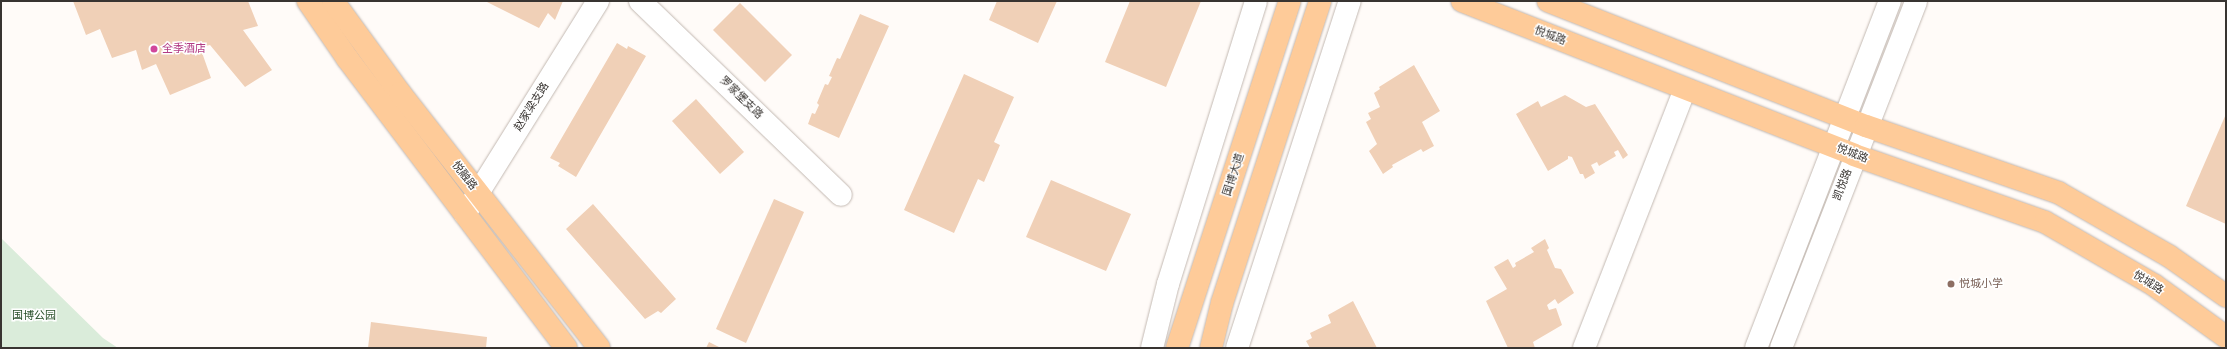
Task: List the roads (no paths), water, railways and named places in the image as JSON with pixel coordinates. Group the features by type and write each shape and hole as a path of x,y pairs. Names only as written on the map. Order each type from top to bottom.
{"main road":[{"name":"悦融路","path":"308,1 347,58 566,348"},
{"name":"悦融路","path":"333,1 400,94 599,348"},
{"name":"国博大道","path":"1177,348 1196,294 1290,1"},
{"path":"1211,348 1222,304 1320,1"},
{"name":"悦城路","path":"1462,1 1854,155 2045,222 2154,285 2226,337"},
{"path":"1548,1 1866,126 2059,193 2169,256 2226,296"}],"street":[{"name":"赵家梁支路","path":"465,214 598,1"},
{"name":"罗家堡支路","path":"640,1 841,196"},
{"path":"1152,348 1168,284 1256,1"},
{"path":"1237,348 1350,1"},
{"name":"凯悦路","path":"1756,348 1890,1"},
{"name":"凯悦路","path":"1780,348 1854,155 1916,1"},
{"path":"1584,348 1685,88"}],"place":[{"name":"全季酒店","path":"154,49"},
{"name":"悦城小学","path":"1951,284"}],"park label":[{"name":"国博公园","path":"34,316"}]}
